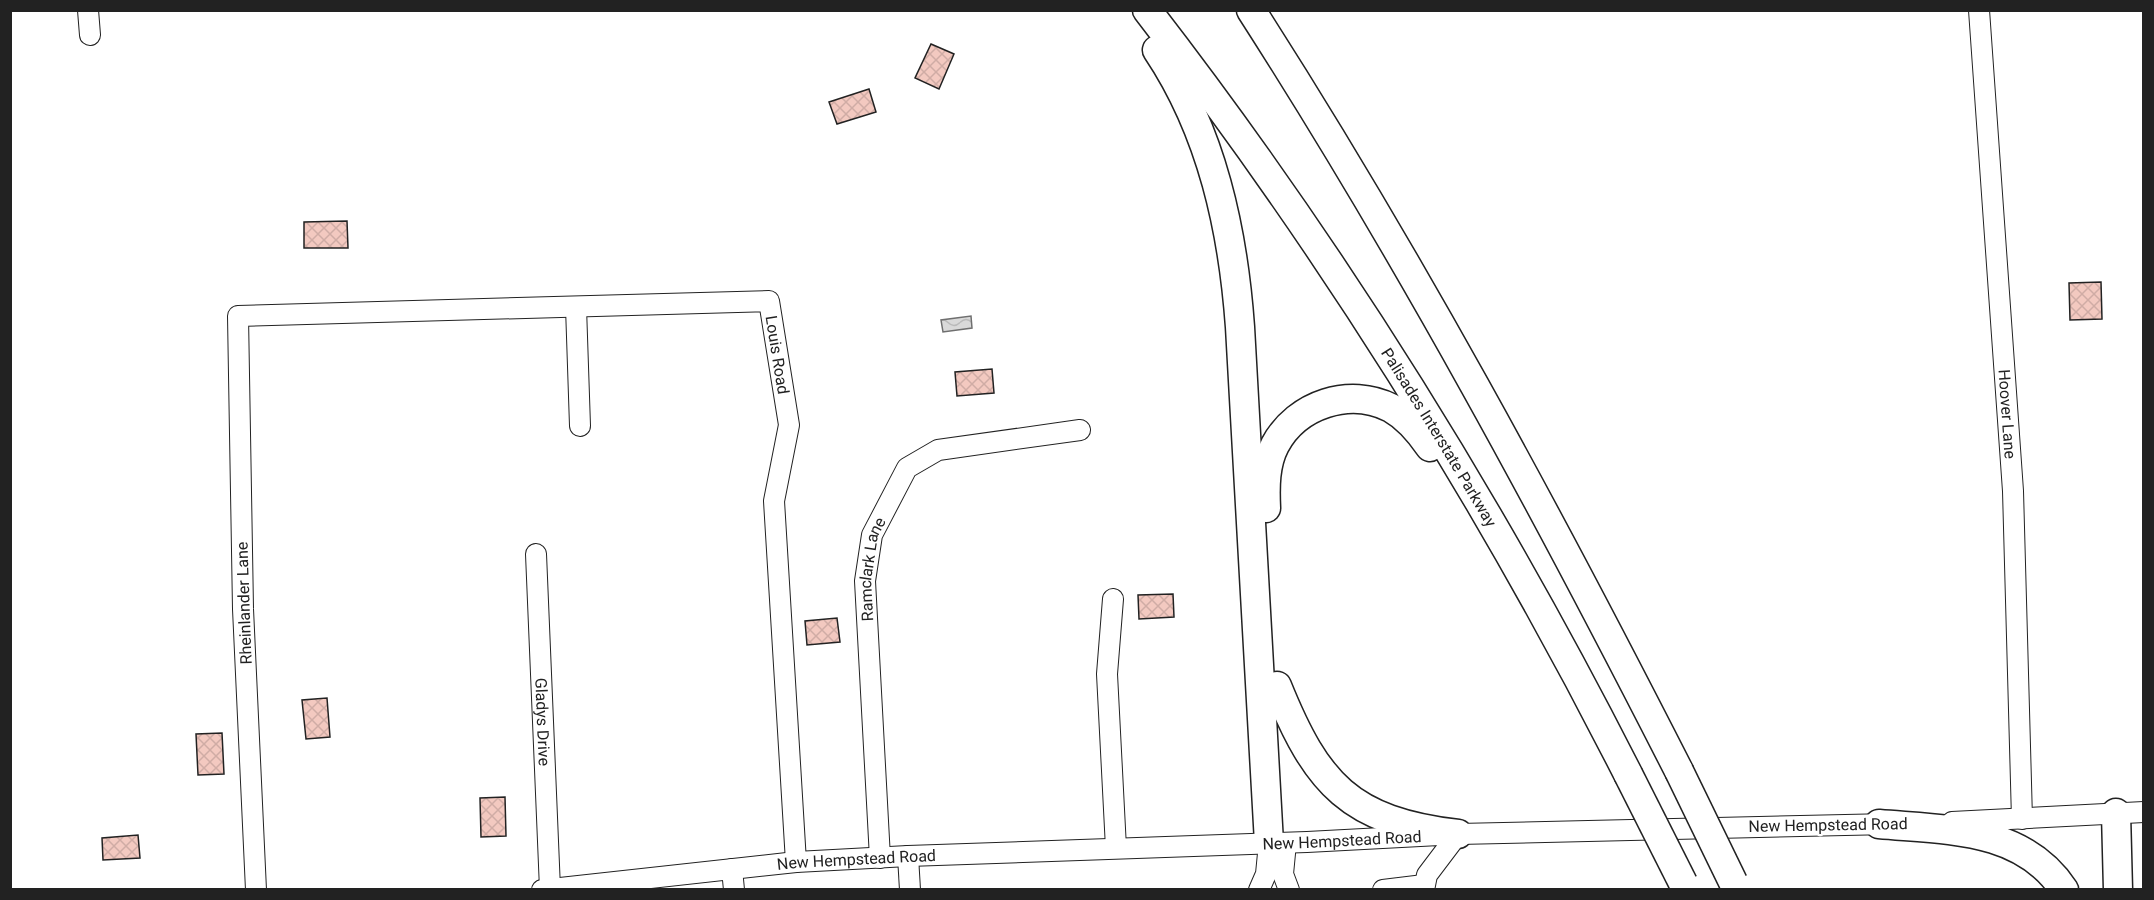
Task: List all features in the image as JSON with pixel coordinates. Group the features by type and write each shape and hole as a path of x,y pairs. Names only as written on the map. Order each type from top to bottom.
{"highway":[{"path":"1131,10 1165,62 1194,121 1216,180 1230,243 1240,327 1277,843"},
{"name":"Palisades Interstate Parkway","path":"1148,10 1271,180 1378,339 1466,480 1553,631 1684,886"},
{"path":"1251,10 1354,176 1464,365 1564,549 1679,771 1735,886"},
{"path":"1277,843 1277,686 1266,503 1269,464 1281,436 1297,419 1318,406 1341,399 1362,400 1383,405 1400,414 1415,427 1553,631"},
{"path":"1277,686 1306,749 1327,778 1347,798 1368,812 1393,821 1458,834"},
{"path":"2101,890 2120,813"},
{"path":"2118,890 2120,813"},
{"path":"1879,824 1974,833 2001,840 2035,859 2064,890"}],"street":[{"path":"88,10 90,35"},
{"name":"Hoover Lane","path":"1979,10 2013,491 2022,819"},
{"name":"Louis Road","path":"238,316 769,301 789,425 774,501 796,862"},
{"path":"576,307 580,426"},
{"name":"Rheinlander Lane","path":"238,316 243,609 256,890"},
{"name":"Ramclark Lane","path":"880,858 866,581 872,535 907,468 938,450 1080,430"},
{"name":"Gladys Drive","path":"536,554 550,889"},
{"path":"1113,599 1107,674 1116,848"},
{"name":"New Hempstead Road","path":"542,890 796,862 909,856 1458,834 2022,819 2120,813"},
{"path":"1383,890 1424,887 1427,875 1458,834"},
{"path":"1259,890 1277,843"},
{"path":"1277,843 1283,874 1289,890"},
{"path":"909,856 910,890"},
{"path":"732,869 734,890"}],"water":[{"path":"971,316 972,328 943,332 941,320"}],"building":[{"path":"931,44 954,54 939,89 915,78"},
{"path":"869,89 876,112 837,124 829,102"},
{"path":"347,221 348,248 304,248 304,222"},
{"path":"2101,282 2102,319 2070,320 2069,283"},
{"path":"992,369 994,393 957,396 955,372"},
{"path":"1173,594 1174,617 1139,619 1138,595"},
{"path":"837,618 840,642 807,645 805,621"},
{"path":"327,698 330,737 306,739 302,700"},
{"path":"222,733 224,774 198,775 196,734"},
{"path":"505,797 506,836 481,837 480,798"},
{"path":"138,835 140,858 103,860 102,838"}]}
